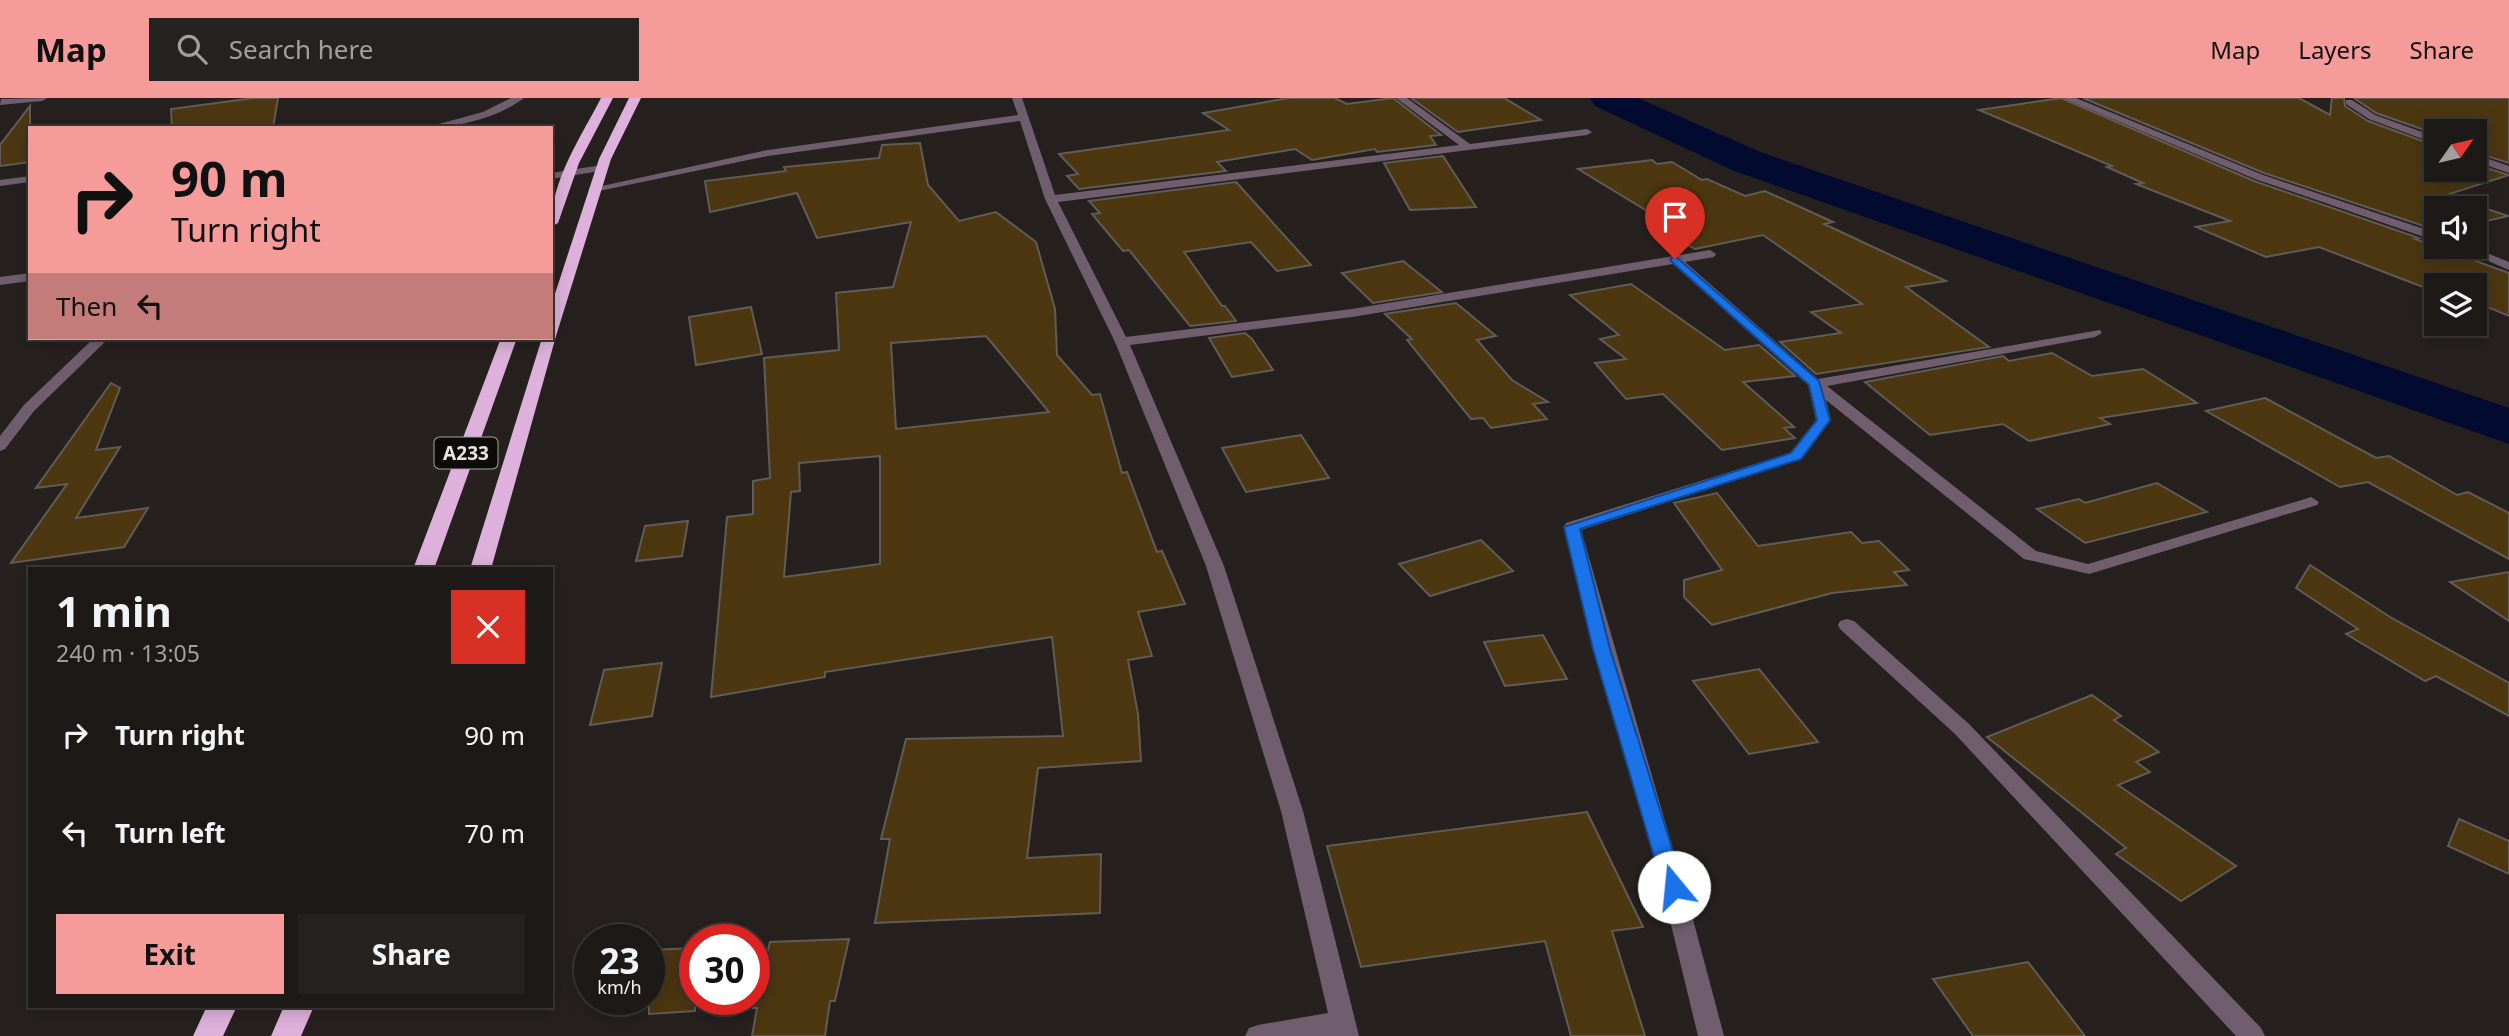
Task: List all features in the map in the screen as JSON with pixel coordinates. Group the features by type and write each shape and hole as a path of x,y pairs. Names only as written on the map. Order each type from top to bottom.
{"highway":[{"path":"553,218 570,173 607,98"},
{"path":"553,325 594,189 635,98"},
{"name":"A233","path":"424,567 508,340"},
{"name":"A233","path":"481,567 549,340"},
{"path":"208,1036 221,1008"},
{"path":"286,1036 298,1008"}],"street":[{"path":"2,100 42,98"},
{"path":"437,126 485,114 519,98"},
{"path":"1017,98 1051,199 1122,342 1215,566 1292,811 1344,1029 1258,1036"},
{"path":"1401,98 1466,145"},
{"path":"2068,98 2259,177 2424,233"},
{"path":"2349,102 2372,117 2424,136"},
{"path":"594,189 768,153 1025,117"},
{"path":"1051,199 1466,145 1587,132"},
{"path":"2487,162 2509,170"},
{"path":"553,176 602,168"},
{"path":"0,183 28,179"},
{"path":"1122,342 1352,313 1710,254"},
{"path":"2487,257 2509,266"},
{"path":"1675,259 1815,384 2030,555 2090,569 2311,502"},
{"path":"0,281 28,277"},
{"path":"1815,384 2095,333"},
{"path":"0,446 29,408 100,340"},
{"path":"1711,1036 1689,940 1602,649 1572,527 1796,456 1824,420 1815,384"},
{"path":"1847,625 1962,729 2252,1036"}],"building":[{"path":"254,98 278,98 273,126 172,126 171,109"},
{"path":"1289,98 1335,98 1347,104 1393,98 1441,135 1430,136 1436,145 1377,152 1375,149 1312,160 1295,149 1217,162 1226,171 1079,189 1067,176 1078,174 1059,154 1229,130 1203,113"},
{"path":"1411,98 1504,98 1541,120 1458,132"},
{"path":"2061,98 2254,181 2419,238 2415,239 2424,242 2424,259 2470,259 2509,273 2509,316 2487,307 2487,273 2424,273 2424,287 2319,247 2266,257 2196,227 2230,221 2136,184 2143,183 2107,167 2112,166 1979,110"},
{"path":"2083,98 2299,98 2330,115 2332,98 2344,98 2345,106 2368,121 2424,142 2424,182 2487,182 2446,195 2449,196 2424,196 2424,226 2264,173"},
{"path":"2354,98 2509,98 2509,163 2487,156 2487,119 2424,119 2424,130 2376,113"},
{"path":"30,106 28,162 0,166 0,145"},
{"path":"920,143 928,185 959,221 996,212 1036,242 1055,309 1057,355 1092,395 1100,394 1122,473 1127,472 1157,552 1162,551 1185,604 1138,612 1152,656 1128,660 1138,714 1141,761 1038,768 1027,858 1101,854 1100,913 875,923 890,839 881,839 906,739 1063,736 1052,637 825,672 825,677 711,697 727,517 753,514 753,481 770,478 764,358 839,350 836,293 893,287 911,222 817,238 797,193 710,212 705,181 786,171 784,167 879,158 882,145","holes":["986,336 1049,412 896,429 891,343","880,456 880,564 784,577 791,492 800,491 799,463"]},
{"path":"1443,156 1476,207 1410,210 1384,163"},
{"path":"1652,160 1657,164 1672,162 1702,180 1707,179 1745,196 1765,191 1833,222 1824,224 1946,281 1906,287 1989,347 1816,374 1780,342 1841,333 1811,312 1862,304 1763,235 1695,249 1659,228 1670,225 1578,169"},
{"path":"2487,168 2509,175 2487,182"},
{"path":"1236,182 1311,265 1277,271 1251,242 1184,252 1222,306 1225,306 1236,321 1190,326 1129,250 1123,251 1092,214 1100,213 1089,201"},
{"path":"2487,209 2508,216 2487,221"},
{"path":"1403,261 1442,292 1373,303 1342,273"},
{"path":"1631,284 1725,350 1759,345 1795,376 1743,382 1794,427 1784,428 1795,438 1722,450 1663,394 1626,399 1595,363 1626,359 1600,339 1619,335 1570,295"},
{"path":"1456,303 1496,336 1477,340 1512,380 1548,402 1533,404 1547,419 1491,428 1483,418 1471,419 1407,340 1412,339 1385,314"},
{"path":"751,307 762,354 696,365 689,317"},
{"path":"1245,333 1273,370 1232,377 1209,338"},
{"path":"2052,353 2092,376 2143,369 2197,403 2100,418 2110,424 2029,441 2003,424 1930,435 1865,382 2003,356 2009,361"},
{"path":"111,383 120,388 96,450 120,447 76,518 148,508 124,547 11,563 67,484 36,488"},
{"path":"2265,398 2376,458 2389,456 2457,495 2468,492 2509,513 2509,559 2368,482 2340,487 2206,411"},
{"path":"1301,435 1329,478 1246,492 1222,448"},
{"path":"2157,483 2207,512 2085,543 2037,509 2079,499 2085,503"},
{"path":"1717,493 1758,546 1851,532 1862,543 1879,541 1909,570 1894,572 1907,585 1832,593 1712,625 1684,597 1684,580 1722,570 1674,503"},
{"path":"688,521 682,556 636,561 645,526"},
{"path":"1481,540 1513,571 1430,596 1399,564"},
{"path":"2310,565 2390,617 2509,683 2509,716 2436,676 2425,681 2346,634 2358,629 2296,588"},
{"path":"2509,572 2509,621 2450,582"},
{"path":"1543,635 1567,679 1505,686 1484,642"},
{"path":"662,663 652,716 590,725 604,670"},
{"path":"1759,669 1818,742 1749,754 1693,681"},
{"path":"2092,695 2121,716 2114,720 2159,752 2136,762 2150,772 2118,785 2236,866 2181,901 2116,854 2126,848 1987,737"},
{"path":"1587,812 1643,927 1612,931 1645,1036 1571,1036 1545,941 1361,967 1327,846"},
{"path":"2459,819 2509,841 2509,874 2448,846"},
{"path":"849,939 835,1001 830,1001 825,1036 752,1036 756,1015 770,1015 770,942"},
{"path":"665,949 679,949 679,1012 665,1013"},
{"path":"2028,962 2085,1036 1973,1036 1933,979"}],"waterway":[{"path":"1608,98 1746,161 2509,427"}],"route":[{"path":"1674,887 1602,649 1572,527 1796,456 1824,420 1815,384 1675,259"}]}
